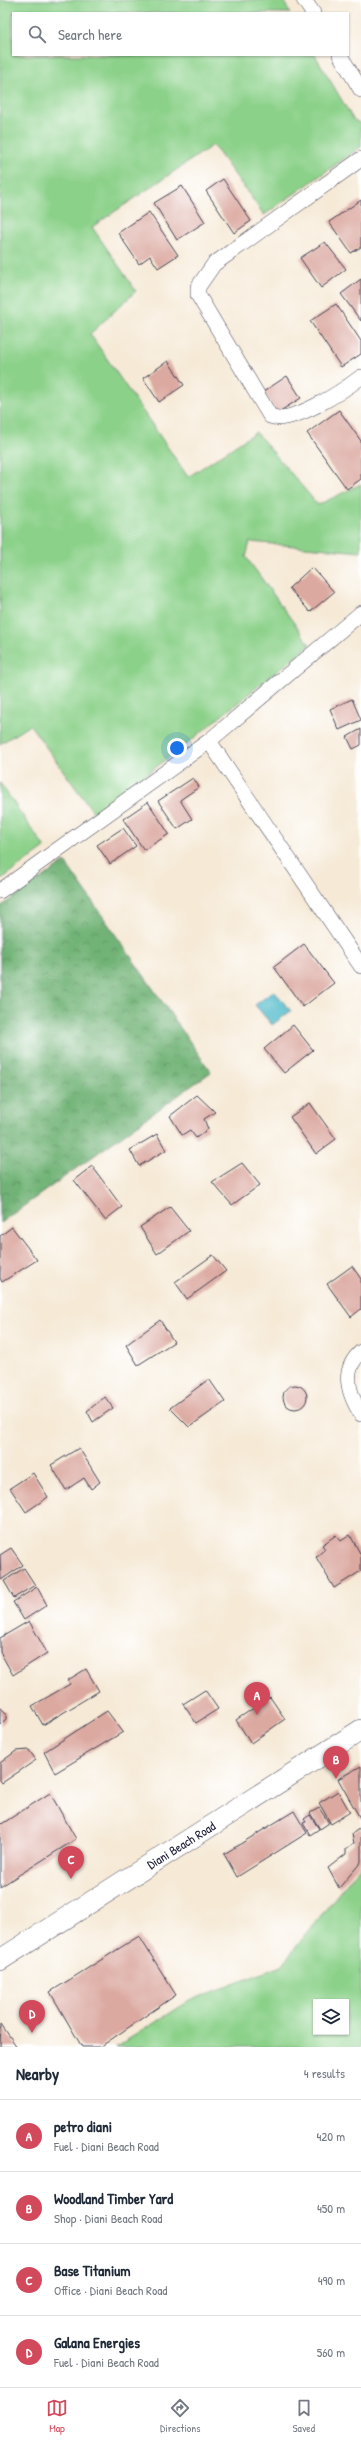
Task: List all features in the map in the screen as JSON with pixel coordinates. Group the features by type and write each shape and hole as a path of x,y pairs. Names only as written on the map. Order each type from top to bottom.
{"main road":[{"name":"Diani Beach Road","path":"0,1960 361,1730"}],"street":[{"path":"304,0 312,12"},
{"path":"341,56 361,90"},
{"path":"361,159 214,264 198,287 198,295 270,416 281,418 295,416 361,378"},
{"path":"0,891 209,741 361,613"},
{"path":"209,741 361,966"},
{"path":"361,1352 353,1360 348,1372 355,1405 361,1414"}],"green space":[{"path":"0,0 283,0 289,12 12,12 12,56 316,56 353,119 361,124 361,147 264,215 213,145 92,227 136,291 90,334 188,477 256,432 318,505 361,484 361,552 250,542 246,557 310,645 175,753 94,813 30,725 0,744"},
{"path":"0,783 45,848 0,880"},
{"path":"65,862 211,1072 0,1223 0,907"},
{"path":"361,1865 361,2047 116,2047 191,2000 281,1966"}],"water":[{"path":"274,991 291,1011 272,1025 255,1005"}],"building":[{"path":"223,179 251,221 234,233 206,191"},
{"path":"182,186 205,222 177,240 154,203"},
{"path":"361,200 361,247 351,253 329,222"},
{"path":"149,212 178,255 158,268 150,256 139,264 118,233"},
{"path":"325,242 346,269 321,288 300,258"},
{"path":"361,279 361,321 341,294"},
{"path":"336,304 361,341 361,354 341,367 310,321"},
{"path":"168,361 184,385 159,402 143,378"},
{"path":"287,376 301,398 277,413 263,392"},
{"path":"339,410 361,441 361,479 347,489 307,433"},
{"path":"312,567 334,592 310,612 289,588"},
{"path":"352,699 361,720 339,730 330,709"},
{"path":"361,729 361,745 353,749 347,737"},
{"path":"193,778 199,787 180,800 192,819 177,829 158,801"},
{"path":"148,802 169,834 144,850 123,819"},
{"path":"123,828 136,846 110,864 97,845"},
{"path":"304,944 334,983 303,1007 274,967"},
{"path":"293,1025 313,1050 284,1073 264,1049"},
{"path":"197,1095 215,1112 204,1119 208,1129 196,1138 190,1130 182,1135 170,1116"},
{"path":"310,1103 336,1139 316,1154 290,1117"},
{"path":"157,1134 166,1150 139,1166 130,1150"},
{"path":"242,1163 260,1185 232,1205 212,1182"},
{"path":"92,1166 122,1207 105,1220 74,1180"},
{"path":"170,1207 189,1231 157,1254 140,1227"},
{"path":"12,1227 37,1260 2,1282 0,1278 0,1236"},
{"path":"213,1255 226,1271 187,1299 175,1282"},
{"path":"352,1266 361,1279 361,1309 351,1317 327,1284"},
{"path":"160,1320 174,1342 138,1365 126,1345"},
{"path":"209,1379 225,1402 189,1427 170,1408"},
{"path":"295,1385 300,1386 306,1392 306,1402 300,1408 295,1409 290,1408 284,1402 283,1397 284,1392 290,1386"},
{"path":"105,1397 113,1408 93,1422 87,1411"},
{"path":"79,1448 100,1482 91,1489 84,1478 66,1490 51,1465"},
{"path":"33,1473 48,1497 26,1512 10,1488"},
{"path":"336,1535 341,1541 350,1535 361,1555 361,1571 334,1588 316,1557 325,1549 322,1545"},
{"path":"11,1548 23,1565 1,1580 0,1555"},
{"path":"24,1568 35,1585 14,1598 4,1581"},
{"path":"37,1587 47,1605 24,1620 13,1602"},
{"path":"29,1621 47,1653 13,1675 0,1652 0,1638"},
{"path":"86,1669 99,1691 43,1725 32,1706 70,1684 68,1680"},
{"path":"205,1690 218,1709 196,1723 183,1704"},
{"path":"270,1697 285,1719 251,1743 236,1720"},
{"path":"0,1707 6,1713 6,1719 0,1725"},
{"path":"107,1711 123,1732 55,1773 44,1752"},
{"path":"29,1750 36,1760 2,1783 0,1780 0,1763 16,1751"},
{"path":"361,1766 361,1820 338,1779"},
{"path":"338,1791 350,1812 331,1824 319,1803"},
{"path":"50,1793 76,1839 0,1887 0,1825"},
{"path":"319,1808 329,1823 320,1829 310,1813"},
{"path":"294,1811 307,1833 237,1877 224,1854"},
{"path":"310,1815 319,1829 310,1835 303,1823 306,1822 304,1819"},
{"path":"361,1827 361,1862 339,1888 328,1868 346,1854 346,1849 354,1843 352,1834"},
{"path":"139,1936 176,1995 100,2047 82,2047 50,1992"},
{"path":"1,2024 17,2047 0,2047"}],"place":[{"name":"petro diani","path":"257,1715"},
{"name":"Woodland Timber Yard","path":"336,1779"},
{"name":"Base Titanium","path":"71,1879"},
{"name":"Galana Energies","path":"32,2033"}]}
